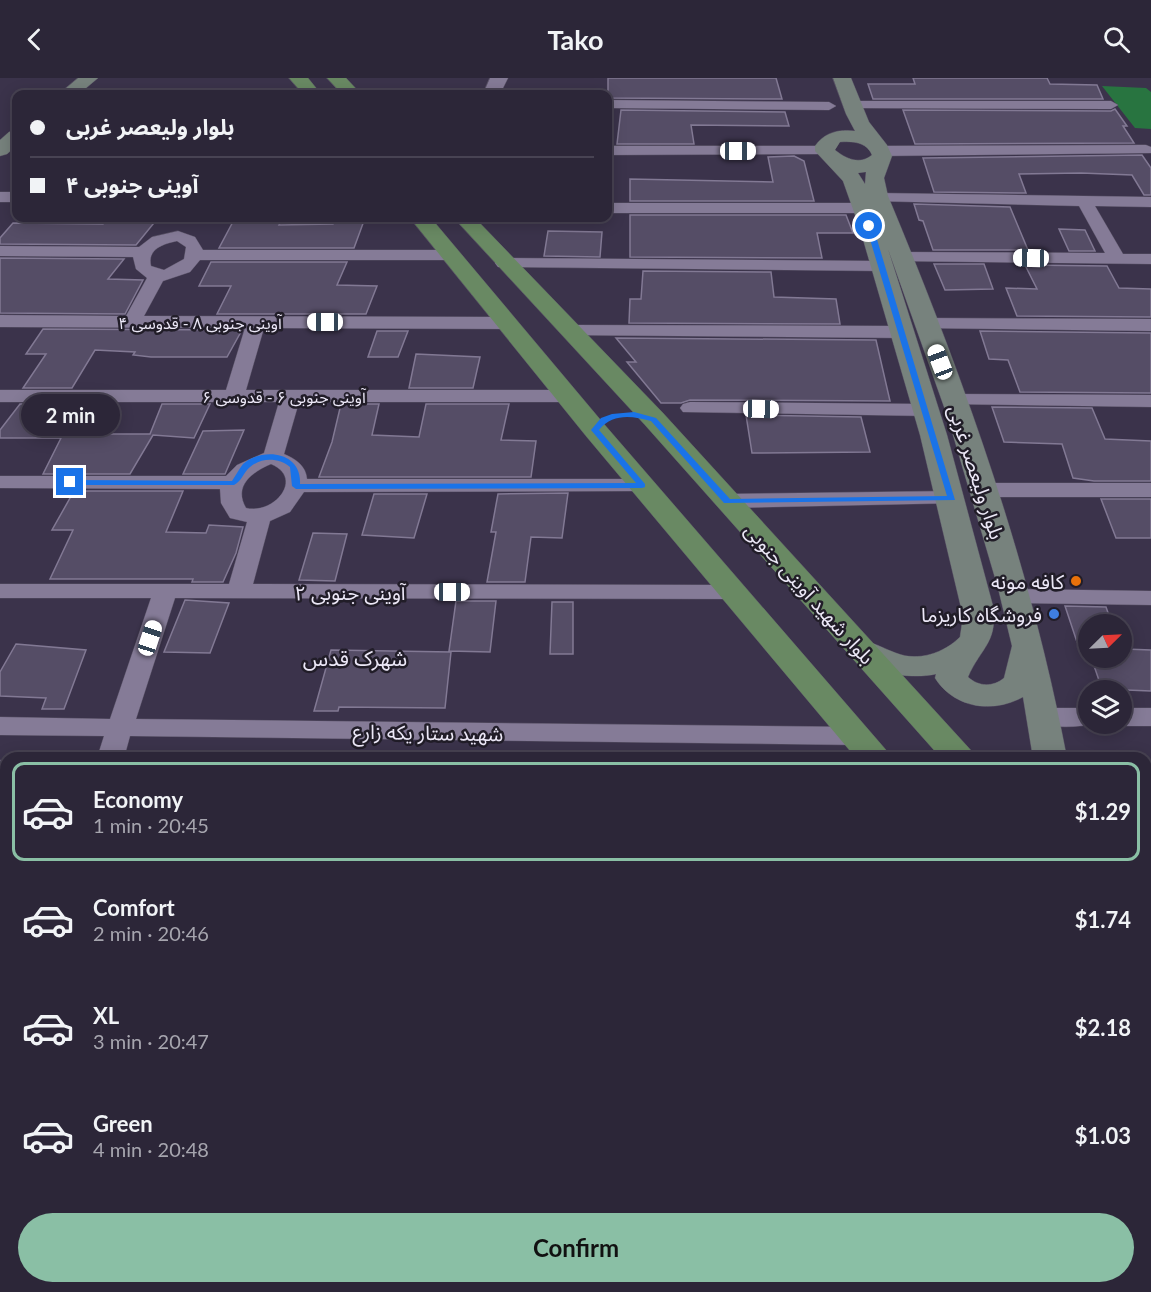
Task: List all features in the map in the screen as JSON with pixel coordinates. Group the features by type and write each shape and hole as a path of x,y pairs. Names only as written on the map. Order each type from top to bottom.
{"main road":[{"path":"73,90 89,78"},
{"path":"298,78 308,90"},
{"path":"336,78 348,90"},
{"path":"842,78 861,128 879,152"},
{"path":"823,87 829,106 832,132 829,151"},
{"path":"829,151 833,138 851,136 870,141 879,152"},
{"path":"829,151 855,166 873,164 879,152"},
{"name":"بلوار ولیعصر غربی","path":"829,151 871,203 914,328 927,410 952,498 977,609 978,631 971,646 962,653 951,678 965,691 980,695 1013,689 1019,681 1028,645"},
{"name":"بلوار ولیعصر غربی","path":"871,203 879,152"},
{"path":"423,222 595,430 871,752"},
{"name":"بلوار شهید آوینی جنوبی","path":"468,222 654,419 956,752"},
{"name":"بلوار ولیعصر غربی","path":"914,328 954,400 984,490 1028,645 1049,752"},
{"path":"595,430 603,420 622,414 654,419"},
{"path":"863,650 883,662 910,667 940,665 962,653"}],"street":[{"path":"612,104 829,106"},
{"path":"852,105 1111,105"},
{"path":"879,152 1146,150"},
{"path":"612,151 829,151"},
{"path":"1084,201 1117,259"},
{"path":"612,208 871,203 1151,202"},
{"path":"178,236 187,222"},
{"path":"178,236 188,238 193,242 195,255 190,264 183,270 157,276 147,273 141,266 140,259 144,252 152,244 178,236"},
{"path":"0,251 144,252"},
{"path":"195,255 451,255"},
{"path":"504,263 1151,259"},
{"path":"132,322 157,276"},
{"name":"آوینی جنوبی ۸ - قدوسی ۴","path":"0,321 508,322"},
{"path":"234,396 256,322"},
{"path":"570,331 1151,325"},
{"name":"آوینی جنوبی ۶ - قدوسی ۶","path":"0,396 568,396"},
{"path":"273,457 291,396"},
{"path":"954,400 1151,401"},
{"path":"690,408 927,410"},
{"path":"273,457 285,459 294,466 297,474 293,495 282,507 260,518 238,513 231,499 234,483 247,465 257,460 273,457"},
{"path":"0,482 234,483"},
{"path":"296,486 642,485"},
{"path":"984,490 1151,490"},
{"path":"727,501 952,498"},
{"path":"238,592 260,518"},
{"name":"آوینی جنوبی ۲","path":"0,591 736,592"},
{"path":"112,752 165,592"},
{"path":"1014,596 1151,598"},
{"path":"1042,717 1078,717"},
{"path":"1132,717 1151,717"},
{"name":"شهید ستار یکه زارع","path":"0,726 857,735"}],"green space":[{"path":"1102,86 1146,88 1151,92 1151,129 1135,128"}],"building":[{"path":"608,78 776,78 782,99 612,98 612,90 608,90"},
{"path":"913,78 1047,78 1050,84 1097,85 1103,99 873,99 868,84 915,84"},
{"path":"1115,109 1127,126 1123,126 1134,143 915,144 903,110 1111,111"},
{"path":"621,110 785,112 789,126 691,125 694,144 617,144"},
{"path":"1142,155 1151,168 1151,195 1144,195 1132,175 1081,173 1019,174 1026,193 934,192 923,158"},
{"path":"794,156 804,161 814,201 630,201 630,179 773,182 768,157"},
{"path":"914,204 1010,207 1028,250 933,250 923,221 919,220"},
{"path":"630,215 846,215 853,233 817,233 822,258 630,257"},
{"path":"104,222 155,222 136,245 0,244 0,238 13,223 103,224"},
{"path":"233,222 281,222 279,225 364,222 354,248 219,248"},
{"path":"1059,229 1085,230 1095,251 1069,251"},
{"path":"548,231 602,232 600,257 544,256"},
{"path":"0,258 124,259 108,279 143,280 125,314 0,313"},
{"path":"211,262 347,262 337,285 377,286 366,314 217,314 231,286 199,286"},
{"path":"934,264 984,264 993,289 945,290"},
{"path":"1025,265 1107,266 1119,288 1151,289 1151,317 1017,316 1006,288 1037,289"},
{"path":"643,271 771,272 774,297 836,299 840,324 629,323 630,299 641,299"},
{"path":"43,329 242,330 227,357 151,357 133,355 135,352 95,350 72,388 23,388 46,354 26,354"},
{"path":"377,331 408,331 398,357 368,357"},
{"path":"980,331 1151,333 1151,393 1020,392 1008,360 989,359"},
{"path":"616,338 876,340 890,401 690,400 681,403 661,403 627,362 636,362"},
{"path":"416,354 480,357 473,388 409,388"},
{"path":"20,404 96,404 80,434 150,434 162,404 210,404 194,438 153,435 130,474 43,474 61,438 0,438 0,430"},
{"path":"341,404 379,404 372,435 419,437 426,404 509,404 501,440 536,441 531,477 319,477 332,442"},
{"path":"992,407 1092,408 1105,439 1151,441 1151,481 1094,481 1073,478 1062,444 1004,442"},
{"path":"746,415 861,417 870,452 752,453"},
{"path":"244,430 225,474 183,474 203,431"},
{"path":"74,491 183,491 166,532 206,533 209,525 243,527 236,553 223,582 192,582 193,579 50,579 73,530 52,530"},
{"path":"568,493 562,538 531,537 525,582 487,582 496,532 491,532 498,494"},
{"path":"374,494 427,494 414,538 362,535"},
{"path":"1101,499 1151,499 1151,538 1116,538"},
{"path":"313,533 347,534 335,581 299,580"},
{"path":"185,600 229,603 210,653 164,652"},
{"path":"456,601 496,601 490,652 449,651"},
{"path":"552,602 573,602 573,654 550,654"},
{"path":"1065,606 1106,607 1108,614 1078,614 1077,642"},
{"path":"16,644 86,650 64,709 42,709 46,698 0,696 0,672"},
{"path":"1132,649 1151,650 1151,691 1132,690 1132,680 1099,680 1095,668 1132,668"},
{"path":"331,650 451,652 445,708 339,707 338,711 314,711"}],"place":[{"name":"کافه مونه","path":"1076,581"},
{"name":"فروشگاه کاریزما","path":"1054,614"}],"district":[{"name":"شهرک قدس","path":"355,657"}],"route":[{"path":"70,482 234,483 247,465 257,460 273,457 285,459 294,466 297,474 296,486 642,485 595,430 598,424 612,416 634,414 654,419 727,501 952,498 869,226"}]}
